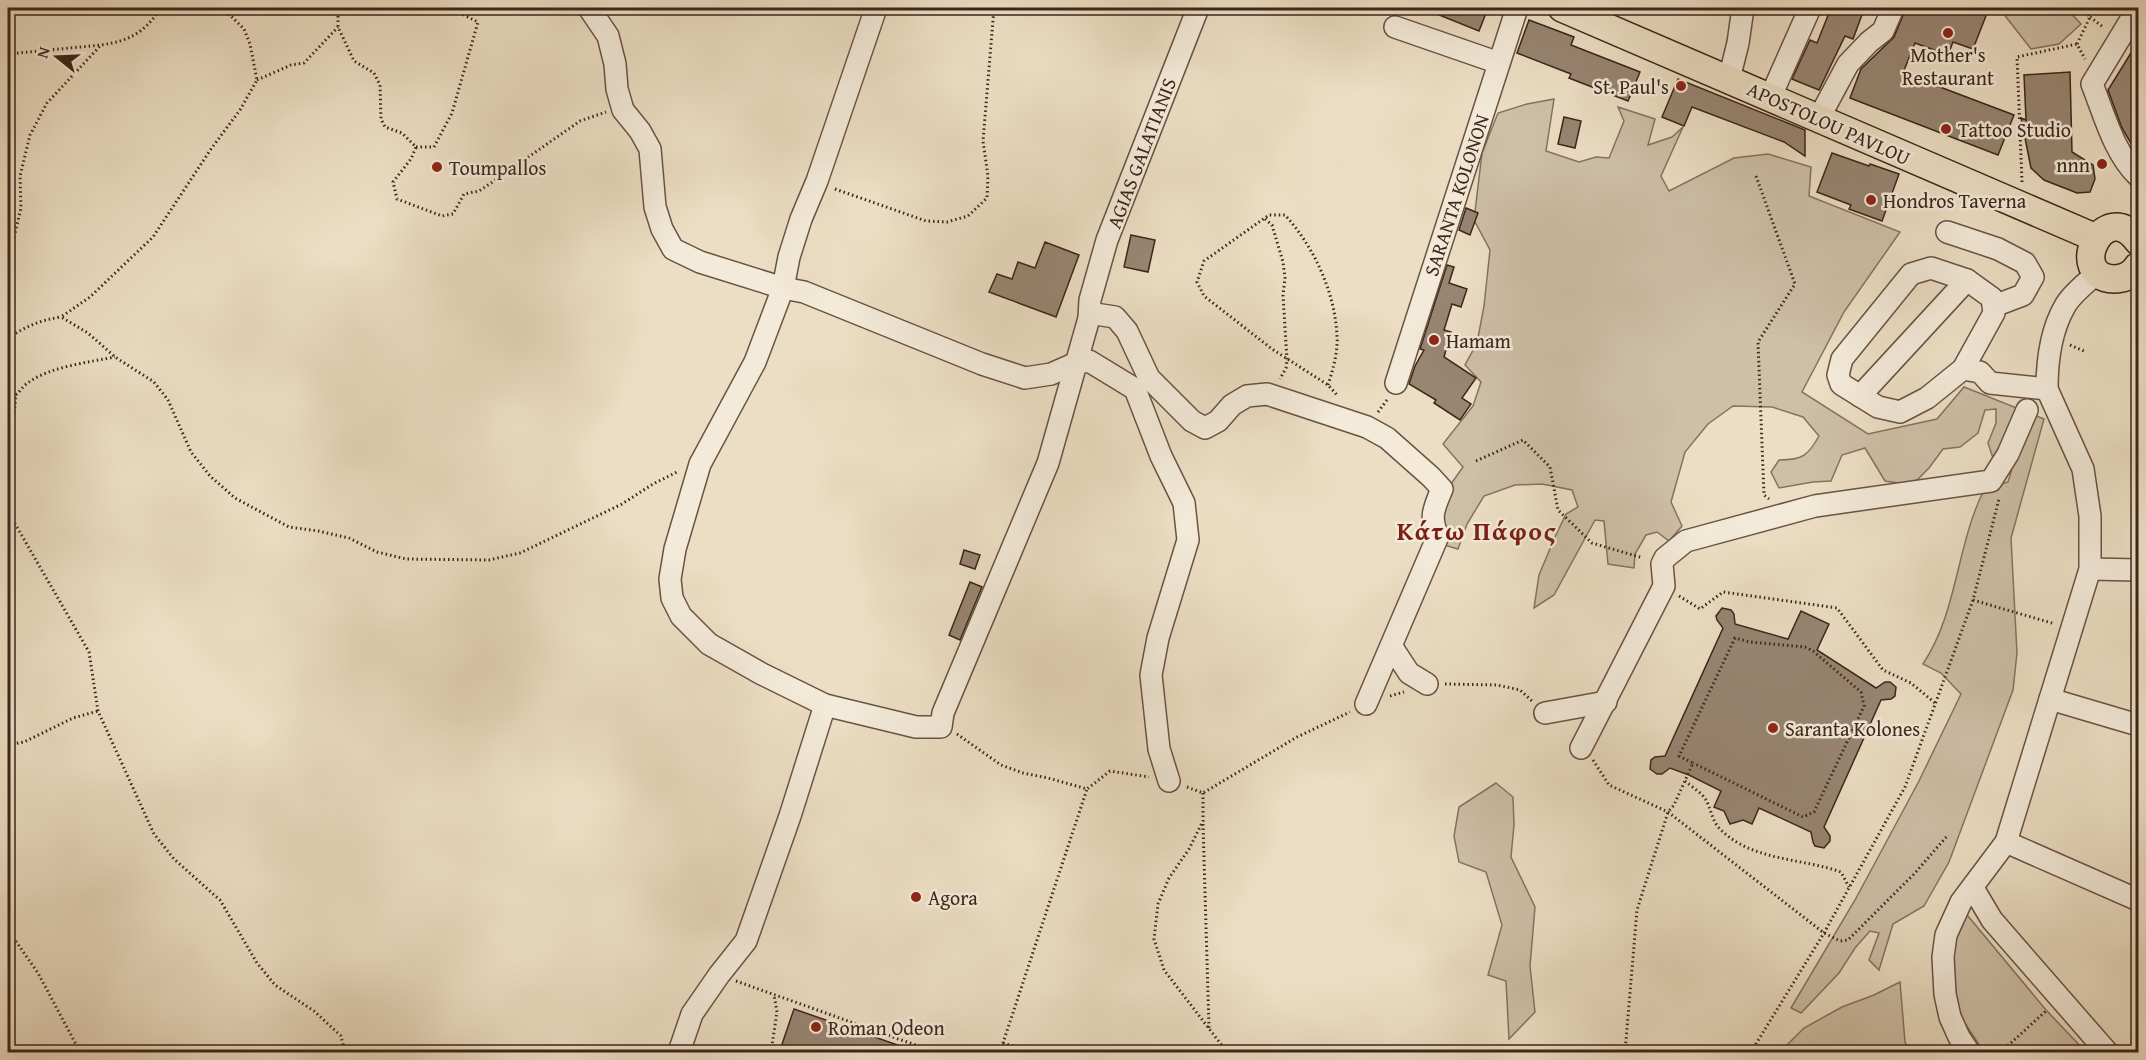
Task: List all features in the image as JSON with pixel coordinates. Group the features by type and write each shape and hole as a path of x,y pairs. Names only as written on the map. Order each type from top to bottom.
{"main road":[{"name":"APOSTOLOU PAVLOU","path":"1562,8 1699,57 1729,79 2096,238"},
{"path":"2136,228 2108,229 2096,238 2091,251 2091,259 2098,272 2110,278 2117,279 2130,275 2139,266"}],"street":[{"path":"589,8 608,36 622,110 640,131 650,148 655,207 662,229 673,249 700,262 783,288 804,292 982,364 1025,378 1051,374 1076,363 1089,361 1135,389 1161,456 1184,503 1188,540 1158,638 1151,675 1159,749 1169,781"},
{"path":"876,8 817,181 798,229 783,288 755,362 700,464 675,549 670,579 672,598 681,616 709,644 762,674 825,705 916,727 941,727"},
{"name":"AGIAS GALATIANIS","path":"941,727 943,713 1048,463 1107,240 1198,8"},
{"name":"SARANTA KOLONON","path":"1396,383 1517,8"},
{"path":"1729,79 1738,43 1743,8"},
{"path":"1771,96 1810,8"},
{"path":"1819,118 1848,64 1883,31 1893,8"},
{"path":"2138,8 2092,84 2116,143 2132,170 2139,176"},
{"path":"1395,27 1499,63"},
{"path":"1947,232 1998,249 2025,263 2033,277 2023,295 1994,306"},
{"path":"1931,268 1967,280 1992,298 1994,306 1994,313 1963,369 1927,398 1900,412 1878,407 1841,384 1838,375 1842,359 1911,274 1931,268"},
{"path":"1969,1053 1950,1017 1943,957 1946,935 1961,902 2006,842 2090,569 2090,516 2083,469 2047,389 2052,338 2065,304 2098,272"},
{"path":"1860,396 1967,280"},
{"path":"1090,309 1095,314 1115,317 1127,331 1149,378 1192,421 1205,428 1218,421 1239,400 1247,396 1267,394 1367,427 1387,438 1442,489 1433,517 1438,536 1366,704"},
{"path":"1963,369 1980,372 1990,382 2047,389"},
{"path":"1581,748 1664,586 1662,564 1665,558 1686,541 1815,506 1991,481 2008,454 2027,411"},
{"path":"2090,569 2139,570"},
{"path":"1392,647 1409,673 1427,684"},
{"path":"2050,699 2139,725"},
{"path":"1545,713 1606,702"},
{"path":"679,1053 692,1014 746,941 790,816 825,705"},
{"path":"2006,842 2139,900"},
{"path":"1973,888 1992,920 2107,1053"}],"path":[{"path":"8,54 120,42 149,25 161,8"},
{"path":"211,8 230,15 244,29 250,44 257,80"},
{"path":"334,8 338,16 338,27 354,61 374,73 380,85 381,119 385,127 402,133 416,147 434,147 452,113 458,96 478,22 460,13 462,8"},
{"path":"817,181 844,193 927,221 947,222 968,216 987,198 988,176 983,141 994,8"},
{"path":"2082,8 2103,28 2109,18"},
{"path":"2077,44 2090,17"},
{"path":"8,339 25,327 41,320 61,317 90,297 153,237 211,149 240,110 257,80 291,65 304,63 338,27"},
{"path":"2077,44 2084,55 2092,84"},
{"path":"2021,205 2017,57 2077,44"},
{"path":"8,286 10,250 21,208 20,176 30,135 47,103 101,45"},
{"path":"416,147 411,159 393,182 397,199 442,216 453,214 464,194 479,191 580,121 598,114 622,110"},
{"path":"1756,176 1795,284 1758,342 1764,495 1786,514"},
{"path":"1328,386 1335,363 1337,336 1330,289 1300,231 1285,215 1269,215 1204,261 1197,282 1204,296 1287,360 1328,386 1343,402"},
{"path":"1264,219 1272,225 1283,262 1287,360 1286,368 1279,381 1267,394"},
{"path":"61,317 88,333 115,357 154,382 168,400 192,452 210,476 235,498 289,527 350,538 377,552 406,559 489,561 520,553 622,504 676,472 700,464"},
{"path":"2066,343 2084,351"},
{"path":"115,357 41,376 28,382 16,395 10,452 14,522 88,652 98,711 154,834 174,859 220,900 257,963 275,985 314,1011 341,1036 345,1053"},
{"path":"8,382 16,395"},
{"path":"1367,427 1393,391 1396,383"},
{"path":"1476,461 1524,440 1550,466 1558,510 1592,543 1662,564"},
{"path":"1751,1053 1824,933 1905,787 1973,600 1999,498 1991,481"},
{"path":"1664,586 1700,609 1723,592 1837,608 1882,670 1911,683 1935,703"},
{"path":"1973,600 2071,628"},
{"path":"1735,638 1750,642 1805,647 1814,651 1861,692 1864,706 1814,813 1803,817 1693,763 1679,756 1735,638"},
{"path":"1000,1053 1087,789 1110,771 1169,781 1203,793 1297,738 1366,704 1427,684 1497,685 1520,690 1545,713"},
{"path":"8,745 24,742 73,718 98,711"},
{"path":"941,727 962,736 1001,765 1087,789"},
{"path":"1581,748 1597,765 1609,785 1668,812 1824,933 1840,941 1848,940 1915,873 1948,835"},
{"path":"1625,1053 1637,910 1668,812 1674,805 1693,763"},
{"path":"1685,781 1705,798 1718,828 1732,839 1757,851 1841,872 1849,887"},
{"path":"1203,793 1209,1029"},
{"path":"1203,821 1189,849 1169,878 1158,904 1154,939 1164,970 1227,1053"},
{"path":"8,930 38,973 80,1053"},
{"path":"719,975 935,1053"},
{"path":"771,1053 777,1012 774,995"},
{"path":"2001,1053 2059,998"},
{"path":"1003,1043 1032,1053"},
{"path":"914,1053 915,1045"}],"shaded area":[{"path":"1999,8 2066,8 2081,24 2059,44 2031,49"},
{"path":"1554,99 1546,151 1579,162 1596,157 1609,158 1624,121 1618,107 1655,119 1648,145 1672,137 1683,127 1661,176 1669,191 1734,158 1768,154 1811,167 1809,196 1900,232 1844,312 1802,392 1868,434 1937,419 1964,387 2044,419 2011,538 2017,653 2013,690 1949,862 1924,906 1893,924 1879,970 1869,960 1879,933 1870,931 1855,948 1839,973 1801,1013 1791,1008 1855,900 1919,781 1961,694 1941,673 1923,664 1935,644 1943,622 1968,533 1984,490 2008,482 2014,462 1993,458 1988,443 1996,423 1996,409 1985,410 1978,433 1960,447 1943,449 1912,485 1885,481 1865,448 1842,455 1831,481 1779,488 1771,472 1779,460 1804,456 1819,436 1803,417 1772,407 1733,406 1708,424 1685,452 1671,502 1682,526 1669,541 1657,532 1646,535 1635,554 1634,568 1608,564 1604,521 1595,520 1554,595 1534,608 1539,575 1555,537 1566,514 1578,507 1572,490 1542,484 1515,485 1484,496 1467,524 1458,549 1444,545 1444,521 1438,507 1463,467 1443,444 1473,406 1481,382 1465,365 1477,343 1484,306 1490,250 1474,220 1482,153 1498,113"},
{"path":"1496,783 1513,797 1514,825 1511,857 1535,907 1530,966 1535,1012 1509,1039 1506,981 1488,975 1502,925 1486,872 1459,862 1454,836 1459,807"},
{"path":"1963,910 2046,1010 2086,1052 1984,1052 1960,1016 1952,970 1954,939"},
{"path":"1900,982 1905,1042 1910,1052 1780,1052 1804,1028 1842,1007"}],"building":[{"path":"1422,8 1488,8 1479,31"},
{"path":"1831,8 1851,8 1863,12 1853,39 1845,36 1819,90 1792,79 1810,40 1817,43"},
{"path":"1906,8 1989,8 1973,49 1953,42 1948,55 1915,43 1903,73 2014,115 1998,155 1850,98 1861,69 1894,37"},
{"path":"1529,20 1574,37 1571,45 1640,72 1628,101 1569,78 1571,74 1517,53"},
{"path":"2139,40 2139,157 2122,128 2108,90"},
{"path":"2070,72 2072,152 2093,165 2095,179 2090,192 2077,193 2044,180 2031,168 2021,118 2026,120 2024,75"},
{"path":"1678,79 1805,130 1805,156 1784,142 1692,107 1684,126 1662,117"},
{"path":"1564,117 1581,121 1575,148 1558,144"},
{"path":"1832,153 1899,174 1882,221 1849,209 1851,205 1817,192"},
{"path":"1466,208 1478,213 1470,235 1459,230"},
{"path":"1131,235 1155,240 1148,272 1124,267"},
{"path":"1045,242 1079,255 1056,317 989,292 997,274 1012,279 1018,262 1035,268"},
{"path":"1447,265 1454,267 1449,283 1467,289 1461,307 1452,304 1444,330 1451,332 1444,357 1476,378 1462,398 1471,404 1460,420 1434,403 1436,400 1409,384 1424,350 1420,349"},
{"path":"964,550 980,555 975,569 960,564"},
{"path":"970,582 982,587 960,640 949,635"},
{"name":"Saranta Kolones","path":"1722,608 1731,610 1735,624 1788,639 1801,611 1829,624 1817,650 1876,688 1885,682 1890,682 1896,687 1895,696 1881,700 1824,827 1830,836 1830,841 1824,848 1815,846 1811,832 1759,808 1752,824 1743,820 1730,824 1724,811 1714,807 1721,791 1670,768 1662,774 1657,774 1650,769 1651,760 1665,756 1723,628 1716,616"},
{"name":"Roman Odeon","path":"794,1009 912,1050 912,1053 779,1053"}],"place":[{"name":"Mother's Restaurant","path":"1948,33"},
{"name":"St. Paul's","path":"1681,86"},
{"name":"Tattoo Studio","path":"1946,129"},
{"name":"nnn","path":"2102,164"},
{"name":"Toumpallos","path":"437,167"},
{"name":"Hondros Taverna","path":"1871,200"},
{"name":"Hamam","path":"1434,340"},
{"name":"Saranta Kolones","path":"1773,728"},
{"name":"Agora","path":"916,897"},
{"name":"Roman Odeon","path":"816,1027"}],"district":[{"name":"Κάτω Πάφος","path":"1477,530"}]}
